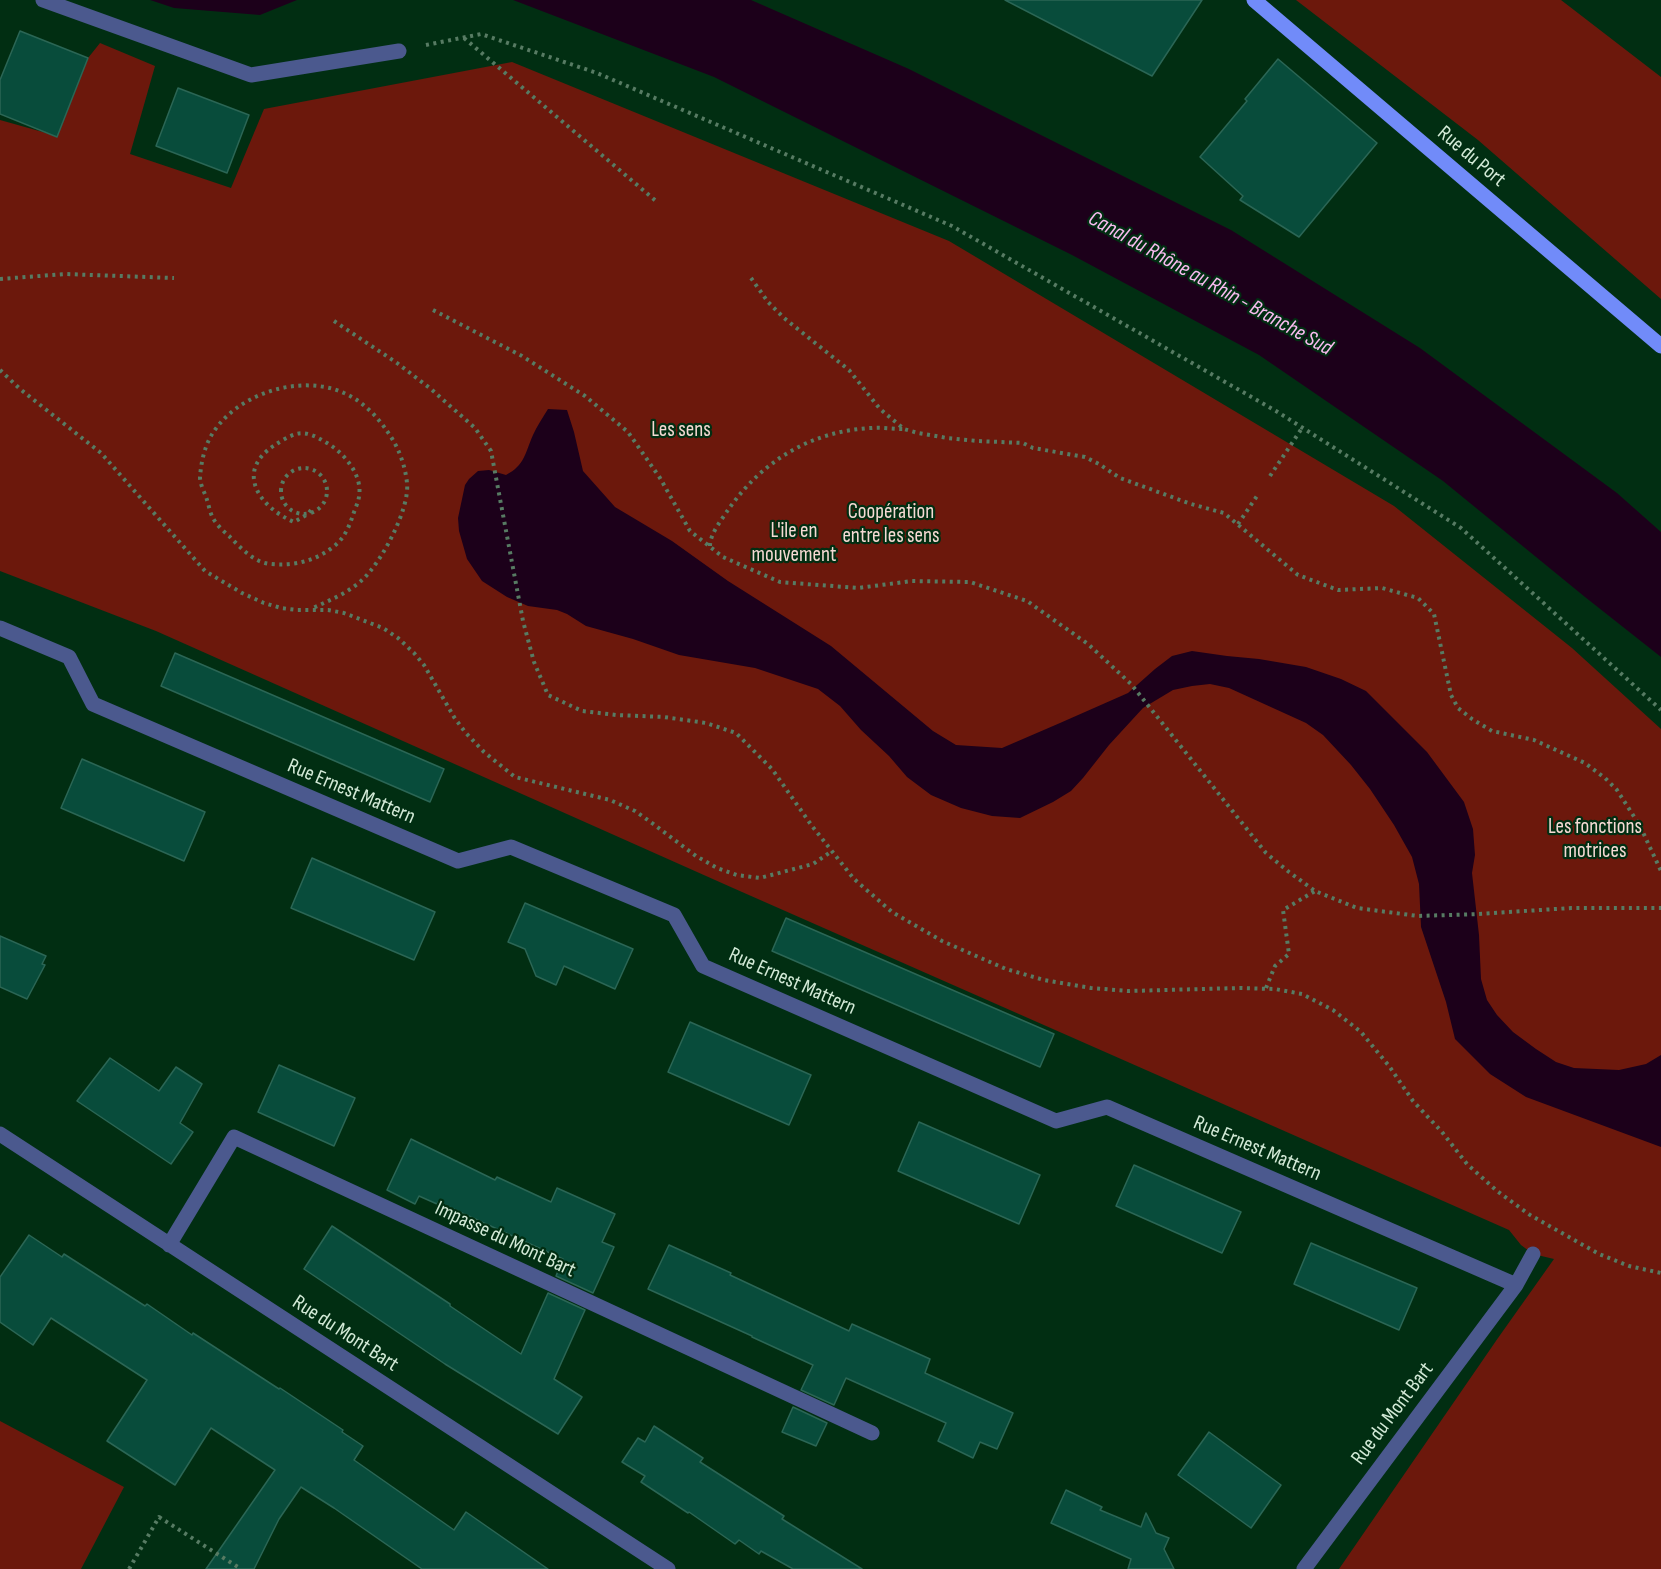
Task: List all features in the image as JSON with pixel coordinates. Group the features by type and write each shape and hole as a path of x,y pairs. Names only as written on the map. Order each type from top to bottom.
{"main road":[{"name":"Rue du Port","path":"1254,0 1661,346"}],"street":[{"path":"43,0 251,75 399,51"},
{"name":"Rue Ernest Mattern","path":"0,628 69,657 93,704 458,861 511,847 674,915 703,966 1056,1121 1107,1107 1516,1285"},
{"name":"Rue du Mont Bart","path":"0,1134 668,1569"},
{"name":"Impasse du Mont Bart","path":"169,1245 234,1137 872,1433"},
{"name":"Rue du Mont Bart","path":"1304,1569 1516,1285 1533,1254"}],"path":[{"path":"399,51 481,34 597,73 952,225 1276,411 1461,528 1661,710"},
{"path":"464,38 656,201"},
{"path":"0,279 65,274 174,278"},
{"path":"751,278 768,302 784,318 849,370 880,409 904,429"},
{"path":"433,310 522,356 585,396 628,432 660,478 690,531 723,556 780,582 858,588 912,581 970,582 1027,601 1088,644 1134,687 1266,853 1315,891 1357,908 1418,916 1571,908 1661,908"},
{"path":"334,321 431,389 475,428 490,451 534,662 548,695 582,711 664,717 706,723 736,733 772,769 854,879 892,912 942,941 1006,969 1044,980 1091,988 1128,991 1275,988 1302,994 1333,1010 1361,1032 1389,1065 1413,1101 1442,1132 1467,1164 1497,1191 1530,1215 1599,1254 1629,1266 1661,1273"},
{"path":"0,370 20,389 101,453 205,571 264,603 281,608 344,613 383,628 398,638 424,665 465,732 484,752 516,777 610,800 643,817 696,856 717,868 737,875 760,878 813,864 831,851"},
{"path":"309,609 343,594 363,580 383,553 396,528 403,510 407,485 403,463 396,444 382,424 362,404 345,393 327,388 304,385 286,386 265,393 244,404 225,418 210,437 203,457 200,480 213,518 247,554 265,564 303,563 335,546 346,532 359,495 357,480 350,463 335,448 312,434 297,434 265,451 255,465 253,478 259,494 269,507 280,516 294,522 316,511 326,500 326,484 323,477 311,468 295,469 289,473 281,486 283,501 293,512 310,512"},
{"path":"710,547 710,541 725,515 754,477 804,443 836,433 870,428 904,429 918,434 947,438 1023,443 1032,448 1085,457 1120,478 1191,504 1224,513 1298,575 1338,590 1382,588 1418,598 1434,614 1451,695 1458,708 1492,731 1534,740 1585,763 1605,778 1617,790 1640,826 1661,871"},
{"path":"1270,476 1302,428"},
{"path":"1238,524 1257,496"},
{"path":"1266,988 1275,966 1289,954 1283,910 1315,891"},
{"path":"129,1569 159,1517 241,1569"}],"green space":[{"path":"1296,0 1561,0 1661,77 1661,299 1478,140"},
{"name":"L'ile en mouvement","path":"100,43 155,66 130,154 231,188 264,109 512,62 949,241 1394,506 1572,648 1661,729 1661,1569 1339,1569 1554,1259 1533,1254 1521,1245 1509,1230 156,631 0,571 0,120 57,136 88,58"},
{"path":"0,1421 124,1487 81,1569 0,1569"}],"water":[{"path":"150,0 297,0 260,15 174,8"},
{"name":"Canal du Rhône au Rhin - Branche Sud","path":"513,0 751,0 909,69 1231,230 1420,348 1617,493 1661,532 1661,657 1443,481 1259,355 1072,255 714,77"},
{"path":"548,409 567,410 583,471 615,507 672,541 728,581 831,646 933,731 956,745 1002,748 1128,693 1172,656 1192,651 1306,667 1341,679 1366,691 1427,752 1464,802 1473,829 1475,855 1472,873 1481,979 1487,1000 1513,1032 1556,1062 1574,1068 1619,1070 1646,1064 1661,1055 1661,1147 1526,1097 1490,1074 1455,1039 1446,1002 1421,927 1419,884 1412,857 1370,789 1323,735 1306,723 1229,688 1210,684 1173,690 1143,708 1071,791 1020,818 992,816 961,808 931,795 907,777 840,706 818,689 755,668 679,655 586,626 557,610 528,606 507,597 482,581 467,559 459,531 458,518 465,485 478,471 489,470 506,475 517,467 524,458"}],"building":[{"path":"1005,0 1202,0 1152,76"},
{"path":"20,31 88,58 57,137 0,114 0,80"},
{"path":"1278,59 1377,143 1299,237 1240,200 1243,196 1200,157 1247,101 1245,99"},
{"path":"178,88 249,115 227,173 156,146"},
{"path":"175,653 444,769 430,802 161,686"},
{"path":"82,759 205,812 184,861 61,808"},
{"path":"312,858 435,912 414,960 291,908"},
{"path":"525,903 633,949 615,989 564,966 556,985 536,976 525,949 508,942"},
{"path":"786,918 1054,1034 1040,1067 772,951"},
{"path":"0,936 46,956 42,964 45,965 27,999 0,987"},
{"path":"690,1022 811,1075 789,1125 668,1072"},
{"path":"110,1058 159,1091 176,1067 202,1084 180,1123 193,1132 171,1164 77,1101"},
{"path":"279,1065 355,1098 334,1146 258,1112"},
{"path":"919,1122 1040,1175 1019,1224 898,1171"},
{"path":"411,1139 495,1180 497,1177 551,1202 557,1188 615,1214 602,1242 614,1247 593,1293 556,1276 563,1259 438,1202 437,1204 419,1196 415,1204 387,1190"},
{"path":"1134,1165 1241,1212 1222,1253 1116,1206"},
{"path":"332,1226 521,1354 548,1293 585,1310 554,1379 582,1397 558,1434 445,1364 304,1269"},
{"path":"29,1235 62,1257 64,1254 145,1306 147,1304 343,1430 342,1432 363,1446 354,1460 454,1530 466,1512 548,1569 422,1569 301,1487 279,1519 254,1569 206,1569 275,1470 211,1428 175,1485 107,1441 147,1380 51,1318 33,1345 0,1322 0,1277"},
{"path":"1311,1243 1417,1288 1399,1330 1294,1284"},
{"path":"669,1245 849,1331 852,1324 930,1359 925,1373 1013,1413 997,1449 980,1442 973,1458 938,1441 946,1423 846,1378 834,1405 801,1390 813,1365 648,1289"},
{"path":"793,1407 827,1423 816,1446 782,1432"},
{"path":"654,1426 703,1458 700,1462 784,1516 782,1519 862,1569 793,1569 761,1551 759,1554 739,1540 735,1544 641,1482 645,1476 622,1462 638,1438 645,1442"},
{"path":"1209,1432 1281,1485 1251,1528 1178,1475"},
{"path":"1066,1490 1102,1507 1100,1510 1141,1527 1146,1513 1156,1533 1169,1538 1164,1549 1174,1569 1128,1569 1131,1559 1051,1523"}],"park label":[{"name":"Les sens","path":"681,431"},
{"name":"Coopération entre les sens","path":"891,525"},
{"name":"Les fonctions motrices","path":"1595,840"}]}
